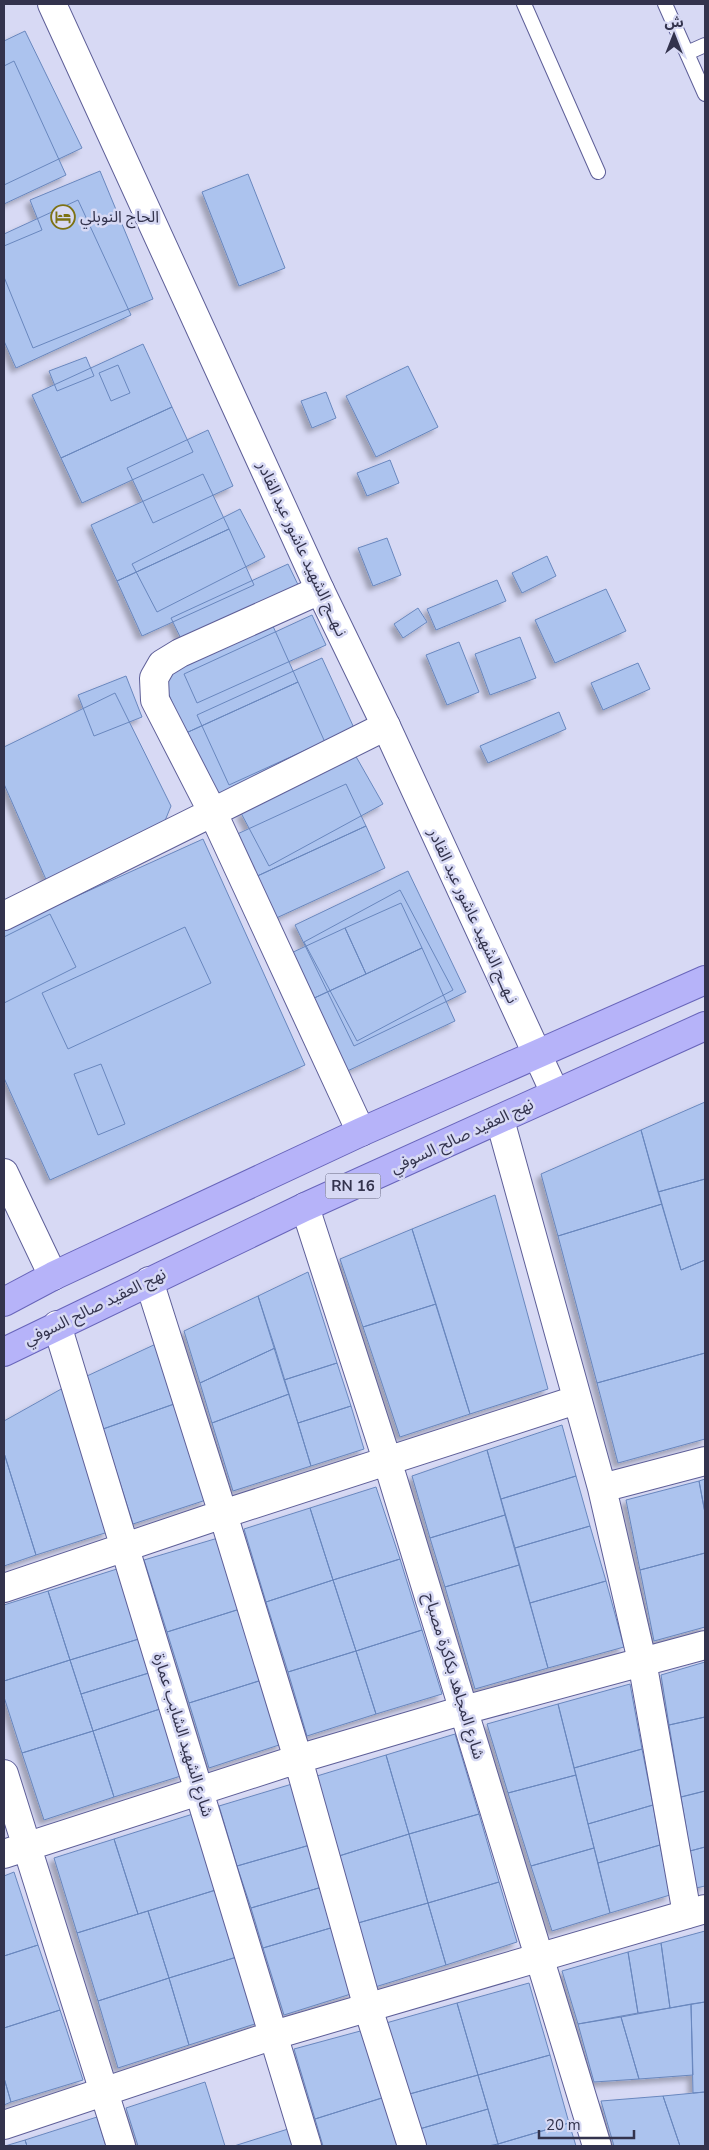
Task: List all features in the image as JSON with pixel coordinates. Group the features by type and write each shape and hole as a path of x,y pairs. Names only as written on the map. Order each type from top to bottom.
{"main road":[{"name":"RN 16","path":"4,1302 53,1276 361,1132 705,980"},
{"name":"نهج العقيد صالح السوفي","path":"4,1352 305,1207 705,1026"}],"street":[{"name":"نـهــج الشهيد عاشور عبد القادر","path":"52,4 320,590 386,726 555,1093"},
{"path":"320,590 180,652 162,664 154,678 155,700 213,814 361,1132"},
{"path":"4,916 213,814 386,726"},
{"path":"4,2125 274,2035 696,1911 642,1661 602,1488 576,1400 500,1120"},
{"path":"4,1173 53,1276"},
{"name":"شارع المجاهد بكاكرة مصباح","path":"305,1207 387,1460 597,2146"},
{"path":"149,1281 298,1759 368,2008 412,2146"},
{"name":"شارع الشهيد الشايب عمارة","path":"57,1325 307,2146"},
{"path":"4,1588 387,1460 576,1400"},
{"path":"602,1488 705,1461"},
{"path":"16,1850 298,1759 464,1710 705,1644"},
{"path":"4,1774 16,1850 104,2091 121,2146"}],"lane":[{"path":"524,4 598,172"},
{"path":"664,4 705,94"},
{"path":"687,53 705,45"}],"building":[{"path":"25,31 82,148 4,185 4,41"},
{"path":"14,61 66,175 4,204 4,66"},
{"path":"100,171 153,299 33,348 4,277 4,246 42,230 30,200"},
{"path":"248,174 285,268 239,286 202,192"},
{"path":"78,200 131,315 16,368 4,341 4,234"},
{"path":"143,344 172,407 61,458 32,395"},
{"path":"86,357 94,376 57,391 49,371"},
{"path":"118,365 130,393 111,401 99,373"},
{"path":"408,366 438,427 376,457 346,396"},
{"path":"326,392 336,418 312,428 301,401"},
{"path":"172,407 193,452 82,503 61,458"},
{"path":"208,430 233,486 153,523 127,468"},
{"path":"390,460 399,483 367,496 357,473"},
{"path":"203,474 229,529 117,581 91,525"},
{"path":"240,509 265,557 157,612 132,564"},
{"path":"229,529 254,585 142,636 117,581"},
{"path":"387,538 401,575 373,586 358,548"},
{"path":"547,556 556,576 522,593 512,573"},
{"path":"288,564 301,591 184,645 171,618"},
{"path":"497,580 506,601 436,630 427,609"},
{"path":"606,589 626,631 555,663 535,620"},
{"path":"418,608 427,622 403,638 394,624"},
{"path":"268,615 298,682 186,733 156,666"},
{"path":"312,615 326,645 197,703 184,674"},
{"path":"520,637 536,678 490,695 475,654"},
{"path":"459,642 479,692 447,705 426,655"},
{"path":"322,658 354,728 229,785 197,715"},
{"path":"638,663 650,689 603,710 591,683"},
{"path":"126,676 142,717 94,736 78,695"},
{"path":"298,682 328,749 217,800 186,733"},
{"path":"115,693 171,806 162,828 48,884 4,784 4,747"},
{"path":"559,712 566,729 488,763 480,746"},
{"path":"354,753 383,804 269,866 241,813"},
{"path":"346,784 366,826 253,878 233,836"},
{"path":"366,826 385,868 272,920 253,878"},
{"path":"203,839 305,1065 50,1180 4,1078 4,929"},
{"path":"408,871 466,992 354,1046 295,925"},
{"path":"400,890 453,990 357,1041 304,942"},
{"path":"401,903 422,948 366,974 345,928"},
{"path":"50,914 76,967 4,1003 4,937"},
{"path":"185,927 211,983 68,1049 42,993"},
{"path":"345,928 366,974 310,1000 289,954"},
{"path":"422,948 455,1021 343,1073 310,1000"},
{"path":"101,1064 125,1124 98,1135 74,1074"},
{"path":"705,1102 705,1179 658,1192 641,1130"},
{"path":"641,1130 662,1204 558,1236 541,1174"},
{"path":"705,1179 705,1260 681,1270 658,1192"},
{"path":"495,1195 548,1389 470,1414 412,1229"},
{"path":"662,1204 681,1270 705,1260 705,1353 597,1383 558,1236"},
{"path":"412,1229 436,1304 363,1327 340,1259"},
{"path":"308,1272 337,1363 284,1380 258,1296"},
{"path":"258,1296 275,1348 200,1383 184,1331"},
{"path":"436,1304 470,1414 400,1437 363,1327"},
{"path":"158,1343 177,1403 103,1429 87,1376"},
{"path":"275,1348 289,1394 212,1423 200,1383"},
{"path":"705,1353 705,1439 618,1463 597,1383"},
{"path":"337,1363 351,1406 298,1423 284,1380"},
{"path":"63,1388 108,1532 36,1555 4,1453 4,1421"},
{"path":"289,1394 311,1466 233,1491 212,1423"},
{"path":"177,1403 206,1500 133,1524 103,1429"},
{"path":"351,1406 364,1449 311,1466 298,1423"},
{"path":"562,1425 576,1476 501,1499 487,1450"},
{"path":"487,1450 505,1515 430,1538 412,1476"},
{"path":"4,1453 36,1555 4,1566"},
{"path":"576,1476 590,1526 515,1548 501,1499"},
{"path":"705,1479 705,1513 699,1481"},
{"path":"699,1481 705,1513 705,1553 640,1570 626,1500"},
{"path":"376,1487 400,1559 333,1580 310,1508"},
{"path":"310,1508 333,1580 266,1602 244,1529"},
{"path":"505,1515 519,1565 445,1587 430,1538"},
{"path":"590,1526 606,1581 530,1603 515,1548"},
{"path":"218,1538 240,1609 167,1632 144,1560"},
{"path":"705,1553 705,1627 654,1641 640,1570"},
{"path":"400,1559 422,1630 356,1651 333,1580"},
{"path":"519,1565 548,1668 475,1689 445,1587"},
{"path":"120,1568 142,1638 70,1660 48,1591"},
{"path":"333,1580 356,1651 288,1672 266,1602"},
{"path":"606,1581 624,1647 548,1668 530,1603"},
{"path":"48,1591 70,1660 4,1681 4,1605"},
{"path":"240,1609 262,1680 189,1703 167,1632"},
{"path":"422,1630 442,1694 376,1714 356,1651"},
{"path":"142,1638 152,1672 81,1694 70,1660"},
{"path":"356,1651 376,1714 307,1736 288,1672"},
{"path":"70,1660 93,1731 22,1753 4,1697 4,1681"},
{"path":"705,1662 705,1717 669,1725 661,1675"},
{"path":"152,1672 163,1708 93,1731 81,1694"},
{"path":"262,1680 282,1744 209,1768 189,1703"},
{"path":"630,1684 642,1749 574,1768 558,1704"},
{"path":"558,1704 576,1775 508,1793 487,1724"},
{"path":"163,1708 184,1775 114,1797 93,1731"},
{"path":"705,1717 705,1791 681,1797 669,1725"},
{"path":"93,1731 114,1797 44,1820 22,1753"},
{"path":"455,1734 479,1814 409,1834 386,1755"},
{"path":"642,1749 653,1805 588,1824 574,1768"},
{"path":"386,1755 409,1834 339,1856 317,1776"},
{"path":"576,1775 594,1848 531,1866 508,1793"},
{"path":"292,1784 310,1845 237,1866 219,1806"},
{"path":"705,1791 705,1847 690,1851 681,1797"},
{"path":"653,1805 660,1845 598,1863 588,1824"},
{"path":"196,1813 219,1889 138,1914 114,1839"},
{"path":"479,1814 499,1882 428,1903 409,1834"},
{"path":"409,1834 428,1903 358,1923 339,1856"},
{"path":"114,1839 138,1914 77,1933 54,1858"},
{"path":"310,1845 322,1887 251,1908 237,1866"},
{"path":"660,1845 670,1895 610,1913 598,1863"},
{"path":"705,1847 705,1886 696,1888 690,1851"},
{"path":"594,1848 610,1913 552,1931 531,1866"},
{"path":"14,1872 38,1945 4,1956 4,1876"},
{"path":"499,1882 517,1942 446,1965 428,1903"},
{"path":"322,1887 334,1927 263,1948 251,1908"},
{"path":"219,1889 240,1956 169,1978 148,1911"},
{"path":"428,1903 446,1965 375,1987 358,1923"},
{"path":"148,1911 169,1978 98,2001 77,1933"},
{"path":"334,1927 354,1993 284,2015 263,1948"},
{"path":"705,1931 705,2002 670,2008 661,1943"},
{"path":"661,1943 670,2008 638,2013 628,1952"},
{"path":"38,1945 60,2010 4,2028 4,1956"},
{"path":"628,1952 638,2013 578,2024 562,1971"},
{"path":"240,1956 261,2022 189,2045 169,1978"},
{"path":"169,1978 189,2045 118,2068 98,2001"},
{"path":"529,1983 550,2055 478,2075 457,2003"},
{"path":"705,2002 705,2092 693,2093 691,2004"},
{"path":"457,2003 478,2075 406,2095 386,2023"},
{"path":"691,2004 693,2075 639,2079 621,2017"},
{"path":"60,2010 83,2080 11,2102 4,2078 4,2028"},
{"path":"621,2017 639,2079 594,2082 578,2024"},
{"path":"364,2030 385,2097 315,2119 294,2049"},
{"path":"550,2055 569,2123 498,2144 478,2075"},
{"path":"478,2075 488,2109 416,2130 406,2095"},
{"path":"4,2078 11,2102 4,2105"},
{"path":"205,2082 225,2146 138,2146 126,2108"},
{"path":"705,2092 705,2146 680,2146 663,2096"},
{"path":"663,2096 680,2146 614,2146 601,2101"},
{"path":"385,2097 401,2146 323,2146 315,2119"},
{"path":"488,2109 498,2144 488,2146 421,2146 416,2130"},
{"path":"97,2117 106,2146 27,2146 25,2140"},
{"path":"569,2123 576,2146 498,2146 498,2144"},
{"path":"288,2129 293,2146 234,2146"},
{"path":"25,2140 27,2146 5,2146"}],"place":[{"name":"الحاج النوبلي","path":"63,217"}]}
